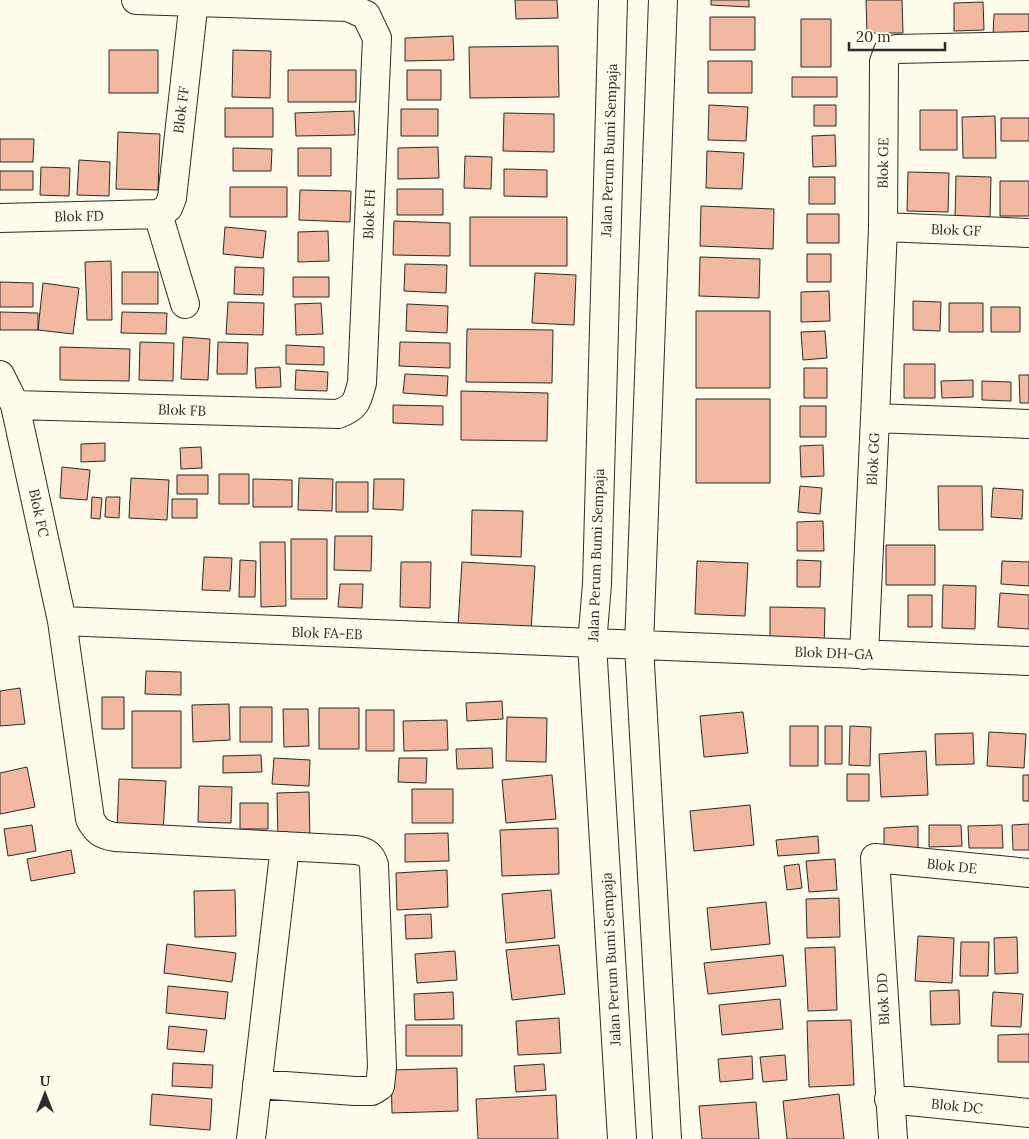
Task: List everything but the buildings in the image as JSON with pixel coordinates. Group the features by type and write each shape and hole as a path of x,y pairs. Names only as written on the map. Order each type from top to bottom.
{"street":[{"path":"136,0 194,1"},
{"name":"Jalan Perum Bumi Sempaja","path":"613,0 597,584 592,644 622,1139"},
{"path":"662,0 639,646 667,1139"},
{"name":"Blok FH","path":"194,1 348,7 366,15 377,38 362,383 358,399 352,409 347,411"},
{"name":"Blok FF","path":"158,214 168,208 172,198 194,1"},
{"name":"Blok GE","path":"875,418 883,227 884,62 888,51 896,49 1029,46"},
{"path":"158,214 184,304"},
{"name":"Blok FD","path":"0,218 158,214"},
{"name":"Blok GF","path":"883,227 1029,232"},
{"path":"0,375 16,405"},
{"name":"Blok FB","path":"16,405 338,414 347,411"},
{"name":"Blok FC","path":"16,405 62,621 90,819 103,835 114,837 285,846"},
{"name":"Blok GG","path":"864,654 875,418 1029,424"},
{"name":"Blok FA-EB","path":"62,621 639,646"},
{"name":"Blok DH-GA","path":"639,646 1029,661"},
{"path":"251,1139 257,1084 285,846 366,852 372,857 382,1067 380,1086 372,1091 355,1091 257,1084"},
{"name":"Blok DE","path":"875,858 1029,873"},
{"name":"Blok DD","path":"875,858 892,1139"},
{"name":"Blok DC","path":"889,1099 1027,1114"}]}
